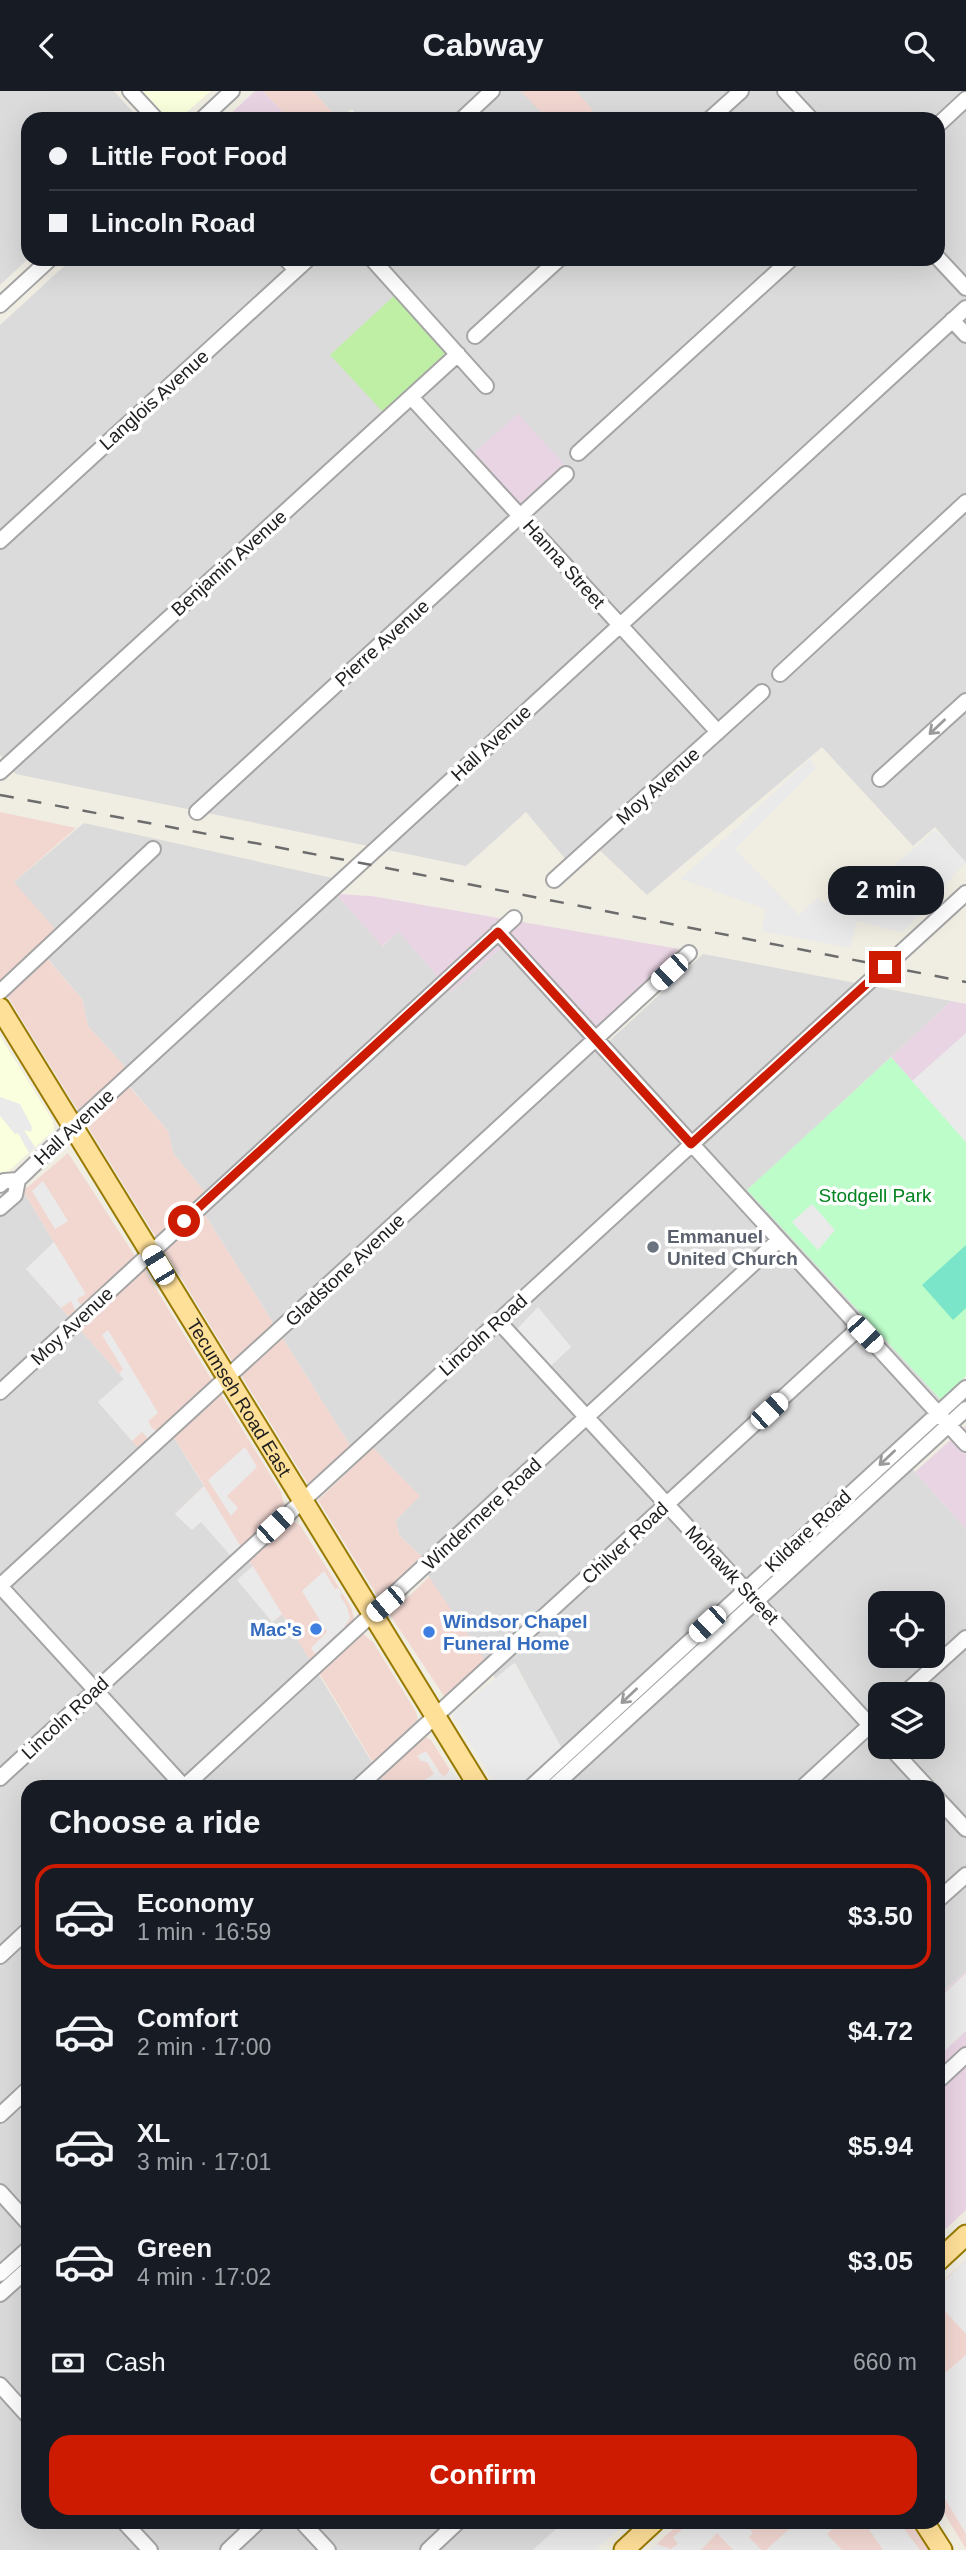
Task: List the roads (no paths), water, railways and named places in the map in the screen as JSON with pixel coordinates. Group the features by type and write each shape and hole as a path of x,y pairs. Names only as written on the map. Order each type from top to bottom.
{"main road":[{"name":"Tecumseh Road East","path":"1,1013 475,1780"},
{"path":"945,2254 966,2235"},
{"path":"624,2550 646,2529"},
{"path":"928,2529 942,2550"}],"street":[{"path":"130,91 150,112"},
{"path":"210,112 232,91"},
{"path":"470,112 492,91"},
{"path":"718,112 741,91"},
{"path":"785,91 804,112"},
{"path":"945,118 966,99"},
{"path":"0,305 42,266"},
{"path":"292,266 296,270"},
{"name":"Langlois Avenue","path":"0,541 301,266"},
{"path":"378,266 486,386"},
{"path":"475,336 551,266"},
{"path":"578,453 783,266"},
{"path":"945,266 966,288"},
{"name":"Hall Avenue","path":"0,1208 15,1195 18,1180 73,1127 966,308"},
{"path":"952,320 966,335"},
{"name":"Benjamin Avenue","path":"0,772 457,354"},
{"name":"Hanna Street","path":"411,397 718,732"},
{"name":"Pierre Avenue","path":"197,812 566,474"},
{"path":"780,674 966,502"},
{"name":"Moy Avenue","path":"554,880 762,692"},
{"path":"880,779 966,701"},
{"path":"0,992 153,849"},
{"name":"Lincoln Road","path":"0,1778 966,893"},
{"name":"Moy Avenue","path":"0,1392 514,918"},
{"path":"498,932 966,1444"},
{"name":"Gladstone Avenue","path":"0,1586 689,953"},
{"name":"Hall Avenue","path":"0,1185 4,1181 18,1180"},
{"name":"Windermere Road","path":"192,1780 779,1240"},
{"name":"Mohawk Street","path":"498,1321 756,1601 868,1717"},
{"name":"Chilver Road","path":"366,1780 859,1328"},
{"name":"Kildare Road","path":"539,1780 966,1388"},
{"name":"Kildare Road","path":"561,1780 966,1409"},
{"path":"0,1586 178,1780"},
{"path":"917,1682 966,1638"},
{"path":"651,1676 662,1687"},
{"path":"811,1780 868,1733"},
{"path":"901,1759 921,1780"},
{"path":"945,1806 966,1829"},
{"path":"945,1894 966,1875"},
{"path":"0,1956 21,1936"},
{"path":"945,2074 966,2055"},
{"path":"0,2115 21,2096"},
{"path":"0,2192 21,2215"},
{"path":"0,2274 21,2255"},
{"path":"0,2294 21,2275"},
{"path":"0,2385 21,2408"},
{"path":"130,2529 150,2550"},
{"path":"228,2550 250,2529"},
{"path":"308,2529 328,2550"},
{"path":"428,2550 450,2529"}],"railway":[{"path":"0,795 966,982"}],"place":[{"name":"Emmanuel United Church","path":"653,1247"},
{"name":"Mac's","path":"316,1629"},
{"name":"Windsor Chapel Funeral Home","path":"429,1632"}],"park label":[{"name":"Stodgell Park","path":"875,1195"}]}
